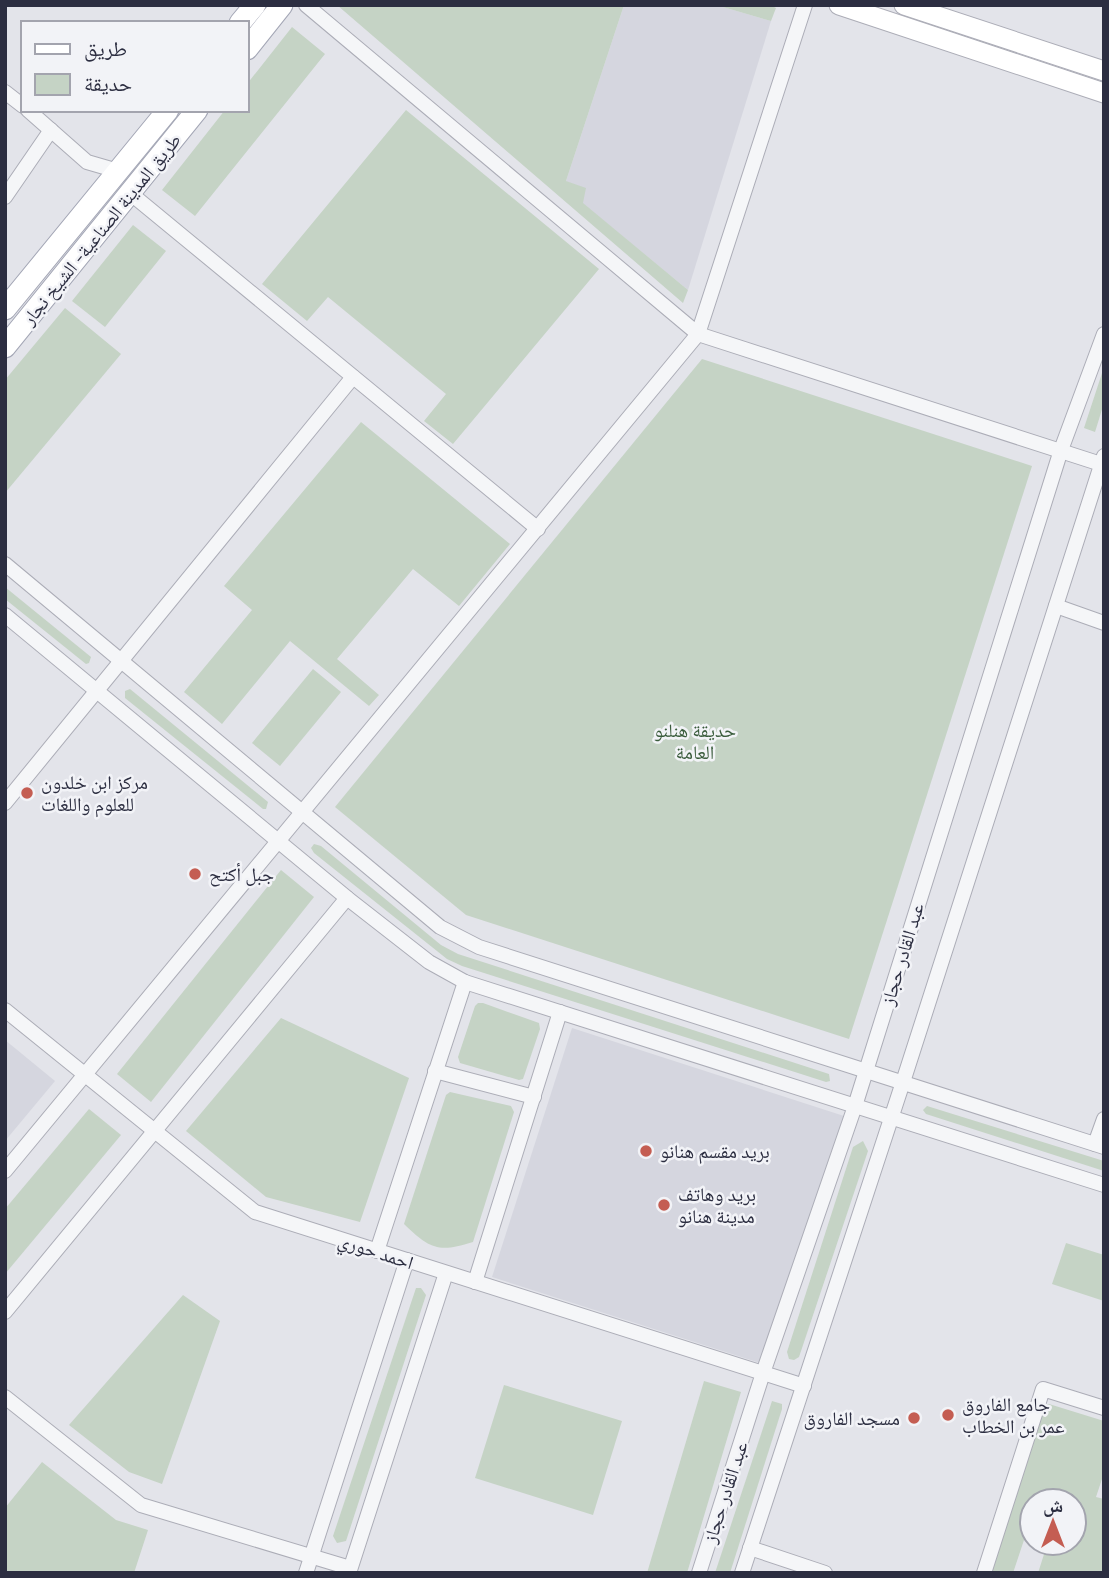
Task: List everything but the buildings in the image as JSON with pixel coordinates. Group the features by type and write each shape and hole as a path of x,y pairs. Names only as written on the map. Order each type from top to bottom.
{"main road":[{"path":"242,21 255,5"},
{"path":"248,48 282,5"},
{"path":"839,5 1104,93"},
{"path":"904,5 1104,71"},
{"path":"5,309 166,112"},
{"name":"طريق المدينة الصناعية- الشيخ نجار","path":"5,347 195,112"}],"street":[{"path":"306,5 698,334 1061,450 1102,460"},
{"path":"5,1171 698,334 805,5"},
{"path":"5,92 21,104"},
{"path":"30,112 87,162 118,171"},
{"path":"5,197 51,130"},
{"path":"130,193 538,529"},
{"name":"عبد القادر حجاز","path":"699,1573 763,1373 855,1106 1061,450 1104,334"},
{"path":"5,803 354,377"},
{"name":"عبد القادر حجاز","path":"743,1573 892,1118 1102,460"},
{"path":"5,564 440,926 479,947 1099,1145 1104,1119"},
{"path":"1056,606 1104,623"},
{"path":"5,615 347,898 429,962 465,982 1104,1185"},
{"path":"5,1312 347,898"},
{"path":"377,1251 465,982"},
{"name":"احمد حوري","path":"5,1010 255,1212 804,1386"},
{"path":"475,1282 560,1012"},
{"path":"435,1071 534,1097"},
{"path":"306,1573 407,1260"},
{"path":"5,1397 141,1505 312,1556 349,1570 446,1273"},
{"path":"984,1573 1043,1389 1104,1408"},
{"path":"750,1548 825,1573"}],"shaded area":[{"path":"624,5 716,5 771,21 688,290 582,203 566,181"},
{"path":"572,1028 844,1116 760,1363 492,1277"},
{"path":"5,1040 55,1081 5,1141"}],"green space":[{"path":"337,5 624,5 566,181 586,188 583,203 688,290 683,303"},
{"path":"716,5 770,5 776,8 771,21"},
{"path":"292,27 325,54 195,216 162,190 223,112 248,112 248,83"},
{"path":"406,110 599,269 453,444 424,421 446,394 328,297 307,321 262,284"},
{"path":"133,225 166,251 105,327 72,301"},
{"path":"65,308 121,354 5,493 5,380"},
{"name":"حديقة هنلنو العامة","path":"702,359 1032,466 849,1039 466,915 335,807"},
{"path":"1104,367 1104,403 1095,432 1084,428"},
{"path":"361,422 510,544 459,606 413,569 337,659 379,695 369,706 290,641 222,724 184,692 252,610 224,586"},
{"path":"5,587 91,657 89,663 86,664 5,599"},
{"path":"313,669 341,692 280,766 252,743"},
{"path":"130,689 268,802 266,809 125,698 125,691"},
{"path":"314,844 321,846 441,945 458,954 829,1074 830,1081 826,1082 462,966 447,959 314,853 311,848"},
{"path":"281,870 314,897 151,1102 117,1074"},
{"path":"478,1003 539,1023 540,1029 523,1079 460,1063 458,1057"},
{"path":"281,1018 409,1078 360,1222 266,1197 186,1131"},
{"path":"450,1092 511,1106 514,1112 473,1242 443,1248 428,1244 404,1224 446,1095"},
{"path":"927,1106 1104,1161 1104,1171 926,1114 923,1110"},
{"path":"89,1109 121,1135 5,1274 5,1209"},
{"path":"863,1141 868,1151 799,1357 789,1359 787,1352 853,1147"},
{"path":"1066,1243 1104,1255 1104,1301 1052,1284"},
{"path":"416,1288 421,1288 426,1295 346,1541 337,1543 333,1536"},
{"path":"183,1295 220,1321 162,1484 129,1472 69,1425"},
{"path":"704,1381 741,1392 687,1573 647,1573"},
{"path":"504,1385 622,1421 593,1515 475,1478"},
{"path":"772,1401 782,1404 782,1409 730,1573 715,1573"},
{"path":"1049,1404 1104,1421 1104,1473 1096,1497 1104,1499 1104,1573 1038,1573 1043,1557 1088,1557 1088,1487 1018,1487 1018,1557 1013,1573 989,1573 1043,1406"},
{"path":"42,1462 116,1520 148,1530 134,1573 5,1573 5,1508"}],"place":[{"name":"مركز ابن خلدون للعلوم واللغات","path":"27,793"},
{"name":"جبل أكتح","path":"195,874"},
{"name":"بريد مقسم هنانو","path":"646,1151"},
{"name":"بريد وهاتف مدينة هنانو","path":"664,1205"},
{"name":"جامع الفاروق عمر بن الخطاب","path":"948,1415"},
{"name":"مسجد الفاروق","path":"914,1418"}]}
